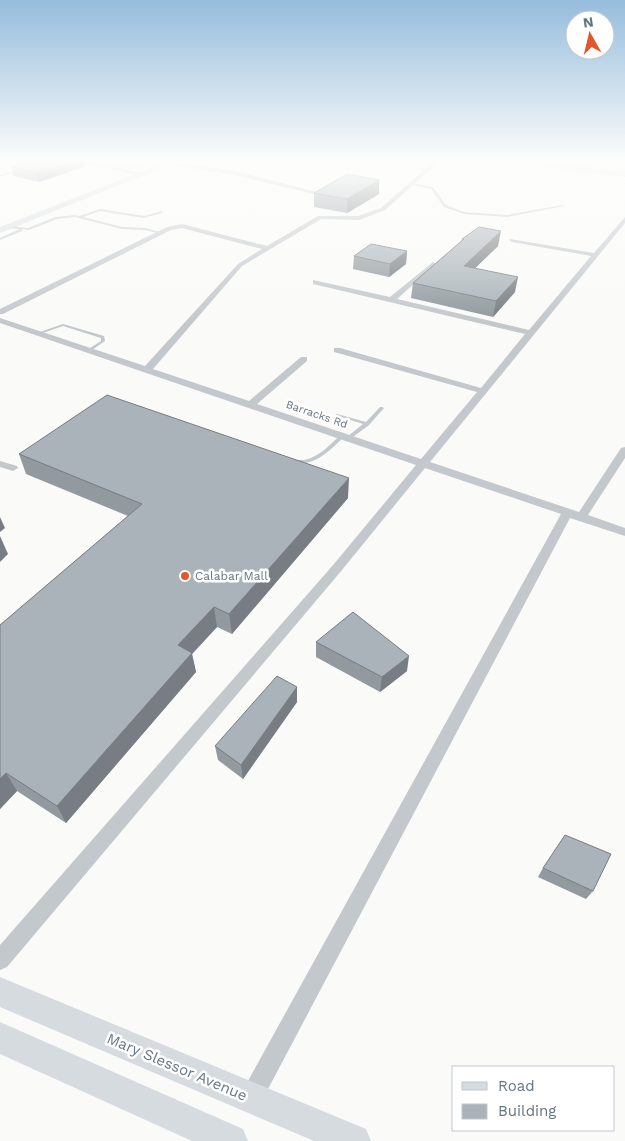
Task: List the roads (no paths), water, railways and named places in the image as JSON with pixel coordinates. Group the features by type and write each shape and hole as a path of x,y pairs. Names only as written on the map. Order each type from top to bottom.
{"main road":[{"path":"2,227 32,215"},
{"name":"Mary Slessor Avenue","path":"0,992 354,1141"},
{"path":"3,1044 231,1141"}],"street":[{"path":"147,370 209,303 238,267 320,217 353,219 369,215"},
{"path":"0,960 425,464 530,333 624,221"},
{"path":"0,312 169,228 182,226 268,248"},
{"path":"512,240 595,254"},
{"path":"391,300 433,264"},
{"path":"316,282 530,333"},
{"name":"Barracks Rd","path":"2,322 250,404 625,532"},
{"path":"337,350 484,391"},
{"path":"250,404 304,359"},
{"path":"251,1098 574,515 625,450"},
{"path":"0,464 13,468"}],"lane":[{"path":"79,217 84,215"},
{"path":"136,215 148,217"},
{"path":"142,221 153,215"},
{"path":"496,215 511,215"},
{"path":"0,239 56,218 79,217 158,232"},
{"path":"130,228 136,224"},
{"path":"2,227 22,230"},
{"path":"39,333 63,325 103,338 103,341 90,351"},
{"path":"288,459 298,462 320,456 345,437 367,424 382,408"},
{"path":"337,415 367,424"}],"place":[{"name":"Calabar Mall","path":"185,576"}]}
